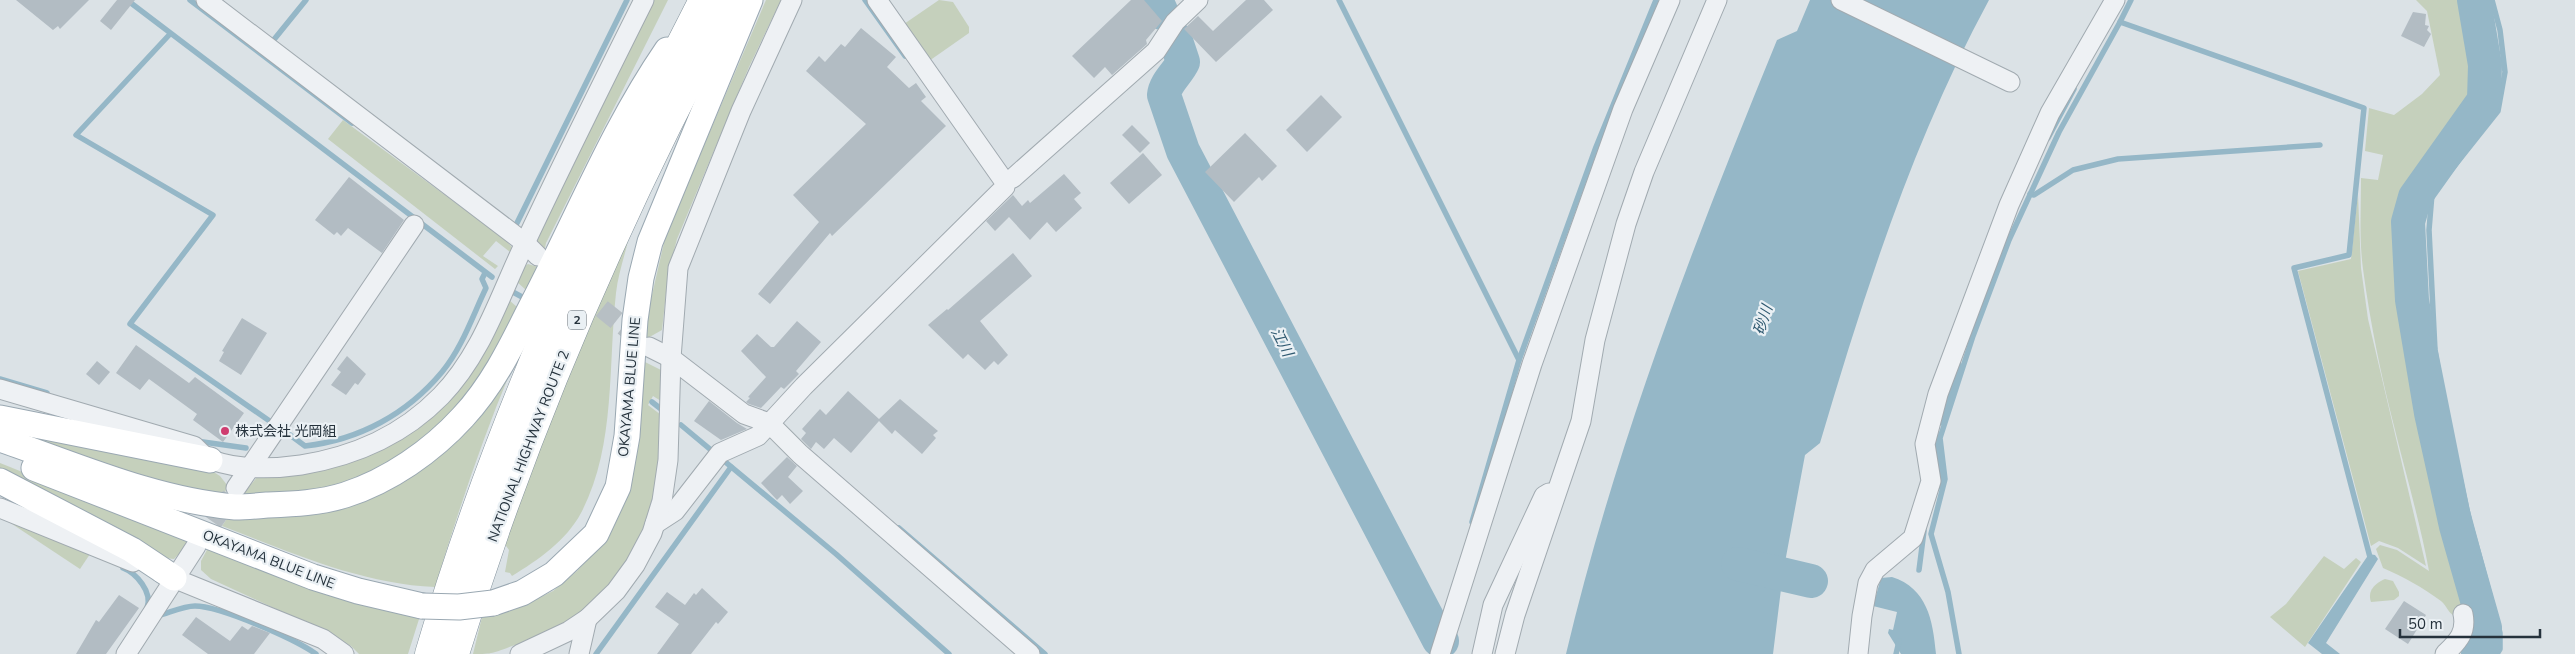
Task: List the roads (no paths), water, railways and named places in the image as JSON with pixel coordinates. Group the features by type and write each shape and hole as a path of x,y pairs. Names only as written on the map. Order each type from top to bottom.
{"highway":[{"name":"NATIONAL HIGHWAY ROUTE 2","path":"429,654 486,484 529,371 583,243 642,118 702,0"},
{"name":"NATIONAL HIGHWAY ROUTE 2","path":"455,654 510,487 552,378 607,251 665,128 732,0"}],"main road":[{"path":"0,439 127,483 185,499 236,507 294,504 344,495 390,475 426,451 464,417 496,375 561,250 639,91 702,0"},
{"name":"OKAYAMA BLUE LINE","path":"0,456 313,577 358,591 422,606 459,607 493,603 522,593 554,574 596,534 618,487 627,436 635,320 641,278 650,242 750,0"},
{"path":"0,418 210,460"},
{"path":"0,480 132,550 174,578"}],"street":[{"path":"206,0 531,249"},
{"path":"0,389 194,446 210,460 250,467 287,467 332,460 371,446 406,427 441,395 473,355 531,249 644,0"},
{"path":"520,654 569,631 587,619 616,590 630,571 655,524 662,502 668,460 671,358 678,268 741,111 792,0"},
{"path":"655,524 675,511 717,456 754,440 768,423 1001,194 1005,187 1004,181 877,0"},
{"path":"1004,181 1013,178 1131,75 1156,50 1175,22 1198,0"},
{"path":"1440,654 1532,364 1623,109 1670,0"},
{"path":"1505,654 1515,615 1581,421 1595,340 1626,224 1644,172 1717,0"},
{"path":"1841,0 2004,80"},
{"path":"1858,654 1868,583 1875,570 1913,538 1931,480 1925,444 1938,394 2009,204 2050,113 2115,0"},
{"path":"236,488 414,225"},
{"path":"649,347 671,358 744,414 768,423 800,454 1030,654"},
{"path":"1482,654 1493,605 1544,496 1559,488"},
{"path":"0,508 323,639 344,654"},
{"path":"126,654 196,546"},
{"path":"2445,654 2460,638 2464,630 2463,614"},
{"path":"579,654 587,619"}],"water":[{"name":"砂川","path":"1810,0 1989,0 1937,107 1893,217 1873,273 1820,443 1805,455 1783,573 1773,654 1566,654 1586,575 1633,420 1687,267 1777,40 1797,31"},
{"path":"2369,554 2375,555 2378,559 2326,643 2340,654 2322,654 2308,643"},
{"path":"1892,577 1904,582 1921,597 1933,629 1936,654 1901,654 1888,633 1889,629 1893,630 1897,612 1873,606 1881,578"}],"waterway":[{"path":"127,0 492,277"},
{"path":"190,0 352,123"},
{"path":"272,42 306,0"},
{"path":"517,223 627,0"},
{"path":"865,0 905,56"},
{"name":"江川","path":"1156,0 1162,13"},
{"path":"1339,0 1519,360 1472,522"},
{"path":"1519,360 1596,147 1656,0"},
{"path":"2120,22 2131,0"},
{"path":"2474,0 2485,65 2484,100 2415,197 2408,222 2412,300 2431,413 2456,526 2485,628 2485,641 2478,654"},
{"path":"2492,0 2500,30 2505,72 2498,111 2432,194 2429,230 2435,350 2467,510 2500,633 2500,649 2497,654"},
{"path":"1959,654 1948,592 1931,534 1945,479 1940,438 1973,336 2009,240 2059,132 2120,22 2364,108 2349,255 2294,268 2371,561"},
{"path":"170,34 76,135 213,215 130,324 271,422"},
{"name":"江川","path":"1175,38 1183,62 1167,86 1164,95 1183,151 1439,640 1442,641"},
{"path":"2048,138 2074,89"},
{"path":"2030,194 2034,195 2073,170 2118,159 2320,145"},
{"path":"282,429 305,446 344,438 363,431 398,412 428,387 449,363 467,331 486,288 482,279 485,273"},
{"path":"511,291 524,298"},
{"path":"1940,423 1959,365"},
{"path":"0,379 47,393"},
{"path":"652,402 661,409"},
{"path":"681,425 836,554 949,654"},
{"path":"1936,434 1941,479 1938,487"},
{"path":"196,441 246,448"},
{"path":"596,654 731,467"},
{"path":"899,528 1045,654"},
{"path":"1919,570 1924,531"},
{"path":"1738,564 1811,581"},
{"path":"123,568 133,574 142,584 148,596 147,608"},
{"path":"157,616 190,606 207,607 257,624 292,640 316,654"},
{"path":"1896,654 1899,641"}],"tunnel":[{"path":"580,291 642,341"},
{"path":"197,545 231,496"}],"place":[{"name":"株式会社 光岡組","path":"225,431"}]}
